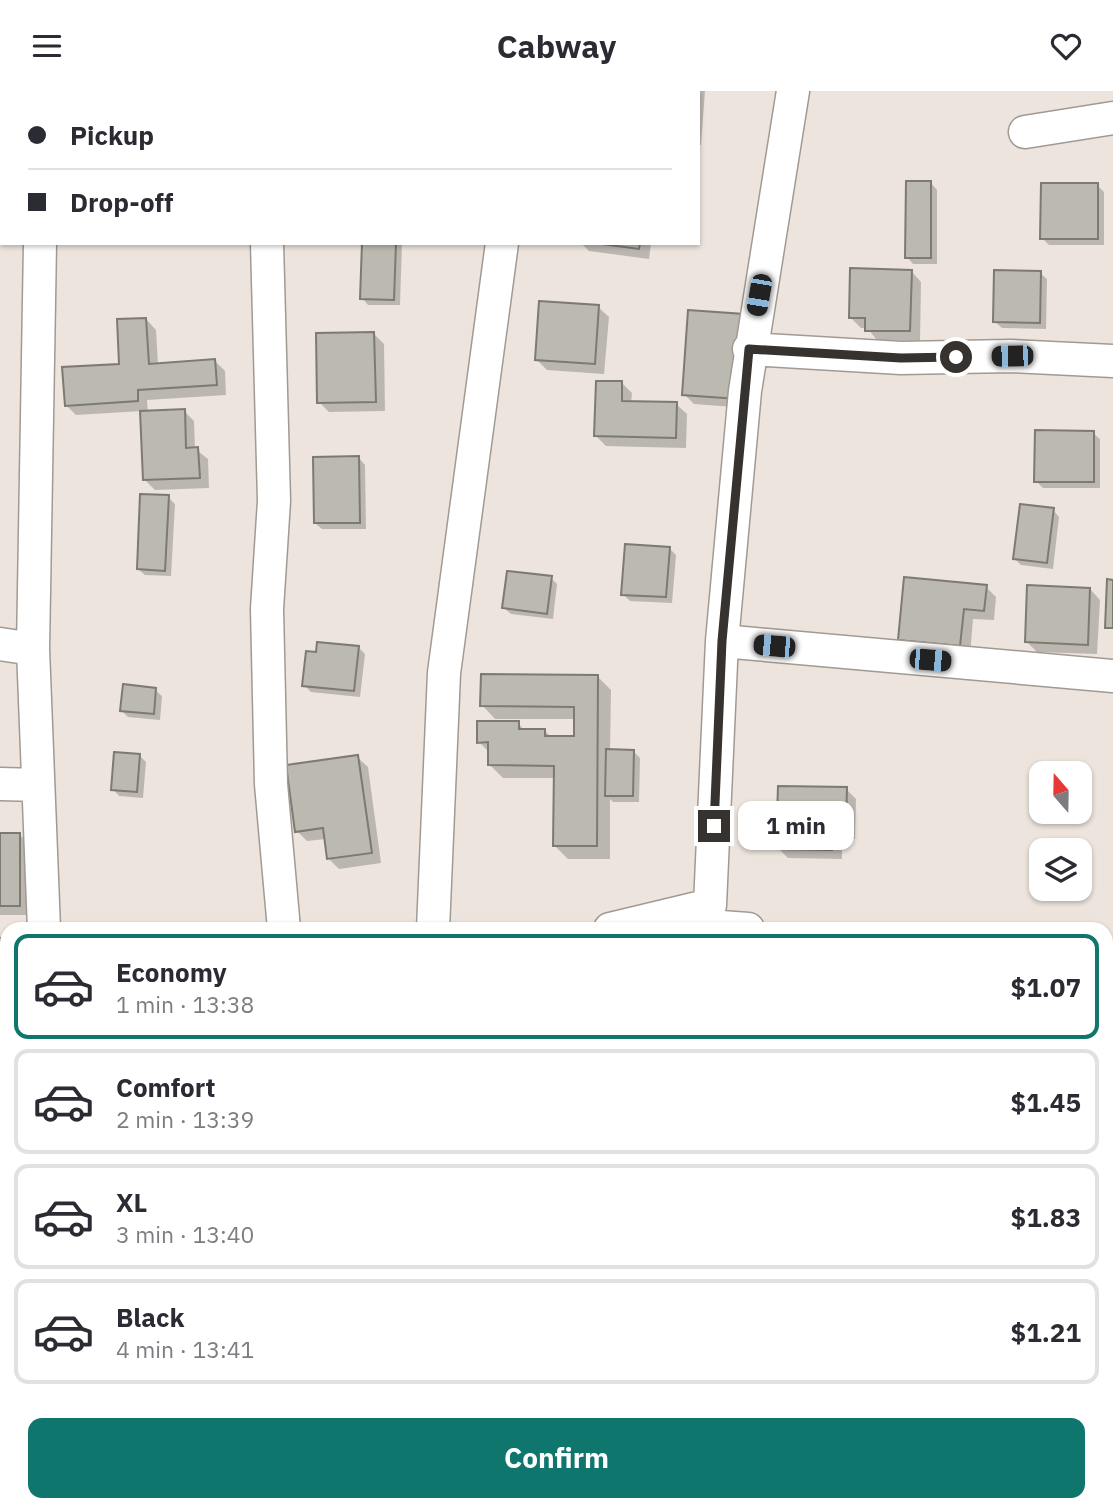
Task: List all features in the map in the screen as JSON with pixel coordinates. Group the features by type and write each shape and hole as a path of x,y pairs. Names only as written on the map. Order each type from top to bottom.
{"street":[{"path":"725,922 722,641 749,349 793,91"},
{"path":"1025,132 1113,118"},
{"path":"40,245 33,649 44,922"},
{"path":"267,245 274,501 267,609 271,784 283,922"},
{"path":"433,922 444,673 502,245"},
{"path":"749,349 901,358 1012,356 1113,361"},
{"path":"722,641 1113,676"},
{"path":"0,644 33,649"},
{"path":"0,784 38,785"}],"building":[{"path":"906,181 931,181 931,258 905,258"},
{"path":"1041,183 1098,183 1098,239 1040,239"},
{"path":"362,245 396,245 394,300 360,299"},
{"path":"609,245 640,245 639,249"},
{"path":"850,268 912,270 910,331 865,331 865,318 849,318"},
{"path":"994,270 1041,271 1040,323 993,322"},
{"path":"539,301 599,305 595,364 535,360"},
{"path":"688,310 744,314 738,399 682,395"},
{"path":"146,318 149,364 215,359 217,385 138,390 138,401 65,406 62,367 119,364 117,319"},
{"path":"374,332 376,402 317,403 316,333"},
{"path":"596,381 622,381 622,401 677,402 676,438 594,436"},
{"path":"185,409 186,448 198,447 200,478 143,480 140,411"},
{"path":"1035,430 1094,431 1094,482 1034,482"},
{"path":"359,456 360,523 314,523 313,457"},
{"path":"140,494 169,495 165,571 137,569"},
{"path":"1020,504 1054,508 1047,563 1013,559"},
{"path":"625,544 670,547 666,597 621,595"},
{"path":"507,571 552,576 547,614 502,608"},
{"path":"904,577 987,585 984,611 964,609 960,646 898,640"},
{"path":"1107,579 1113,580 1113,628 1105,628"},
{"path":"1027,585 1090,588 1088,645 1025,642"},
{"path":"317,642 359,646 354,691 302,686 306,651 316,652"},
{"path":"481,674 598,675 597,846 553,846 554,766 488,765 488,742 477,743 477,721 519,721 519,729 545,729 545,736 574,736 574,707 480,706"},
{"path":"123,684 156,688 154,714 120,711"},
{"path":"606,749 634,750 633,796 605,796"},
{"path":"114,752 140,754 137,792 111,790"},
{"path":"358,755 372,853 327,859 323,828 295,832 286,765"},
{"path":"778,786 847,787 846,829 833,829 832,850 776,849"},
{"path":"0,833 20,833 20,906 0,906"}],"route":[{"path":"714,826 722,641 749,349 901,358 956,357"}]}
